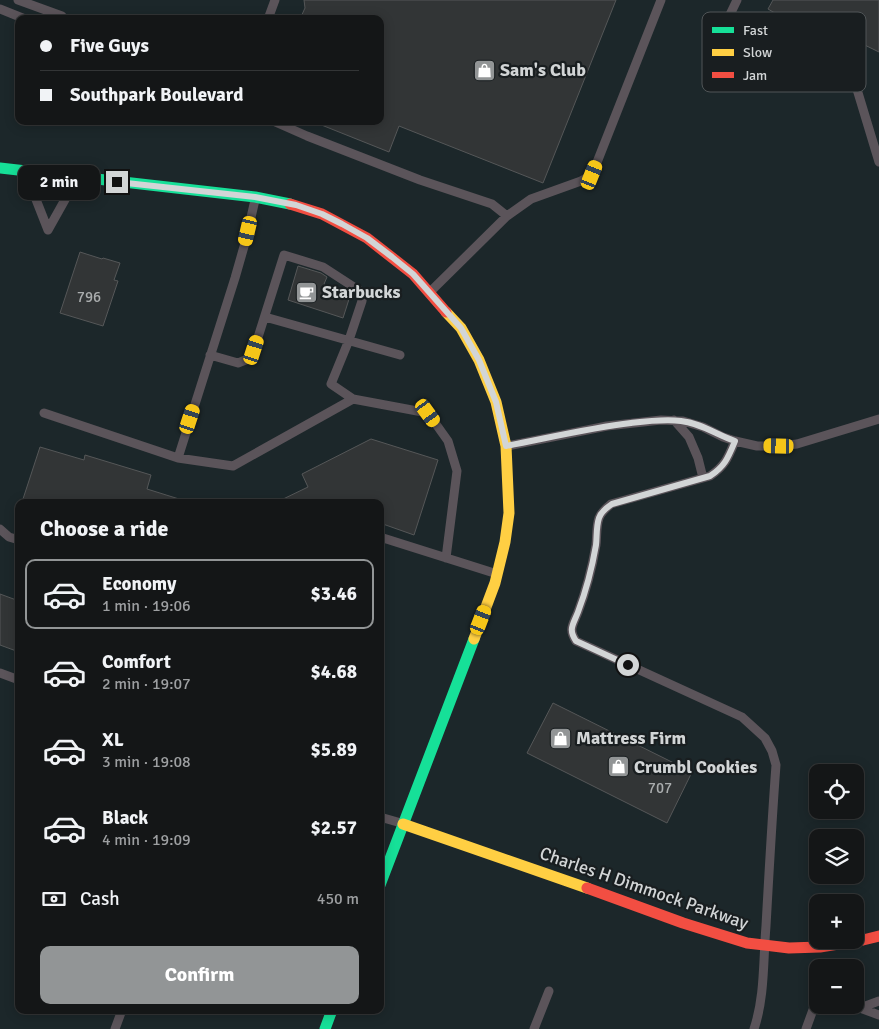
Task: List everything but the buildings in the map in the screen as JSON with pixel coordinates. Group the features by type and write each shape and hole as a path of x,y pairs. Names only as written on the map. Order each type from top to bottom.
{"street":[{"path":"0,168 255,197 296,205 322,214 367,238 413,274 461,328 479,360 496,402 506,446 509,513 505,542 496,583 384,875"},
{"name":"Charles H Dimmock Parkway","path":"404,824 683,923 747,943 790,948 820,947 879,936"},
{"path":"325,1029 331,1014"}],"lane":[{"path":"18,0 59,15"},
{"path":"269,15 275,0"},
{"path":"430,292 507,216 531,199 581,181 592,175 661,0"},
{"path":"731,12 737,0"},
{"path":"0,9 15,15"},
{"path":"858,92 879,162"},
{"path":"282,125 420,180 492,204 507,216"},
{"path":"25,171 48,230 78,177"},
{"path":"178,458 245,244 255,197"},
{"path":"210,355 238,363 248,360 254,350 284,255 324,267 363,293 349,340 331,384 353,399 428,413 448,441 457,471 446,558"},
{"path":"265,317 400,355"},
{"path":"44,413 178,458 232,466 353,399"},
{"path":"506,446 607,426 661,420 683,421 704,427 723,437 757,446 779,446 797,444 879,419"},
{"path":"674,420 689,437 704,478"},
{"path":"735,441 720,469 710,476 612,504 604,510 599,518 591,570 572,627 572,634 576,641 742,717 765,738 772,751 776,765 764,945 764,982 754,1029"},
{"path":"0,529 9,537 15,539"},
{"path":"384,539 497,574"},
{"path":"0,673 15,679"},
{"path":"384,818 404,824"},
{"path":"534,1029 549,991"},
{"path":"864,1004 879,1001"},
{"path":"864,1009 879,1015"},
{"path":"115,1029 121,1014"},
{"path":"806,1029 811,1014"}],"shaded area":[{"path":"0,0 879,0 879,1029 0,1029"}],"traffic: fast":[{"path":"0,168 255,197 290,204"},
{"path":"384,875 474,639"},
{"path":"325,1029 331,1014"}],"traffic: slow":[{"path":"446,312 461,328 479,360 496,402 506,446 509,513 505,542 495,583 474,639"},
{"path":"403,824 587,888"}],"traffic: jam":[{"path":"290,204 322,214 367,238 413,274 446,312"},
{"path":"587,888 683,923 747,943 789,948 820,947 879,936"}],"place":[{"name":"Sam's Club","path":"484,70"},
{"name":"Starbucks","path":"306,292"},
{"name":"Mattress Firm","path":"560,738"},
{"name":"Crumbl Cookies","path":"618,767"}],"route":[{"path":"117,182 255,197 296,205 322,214 367,238 413,274 461,328 479,360 496,402 506,446 607,426 661,420 683,421 704,427 735,441 720,469 710,476 612,504 604,510 599,518 591,570 572,627 572,634 576,641 628,665"}]}
